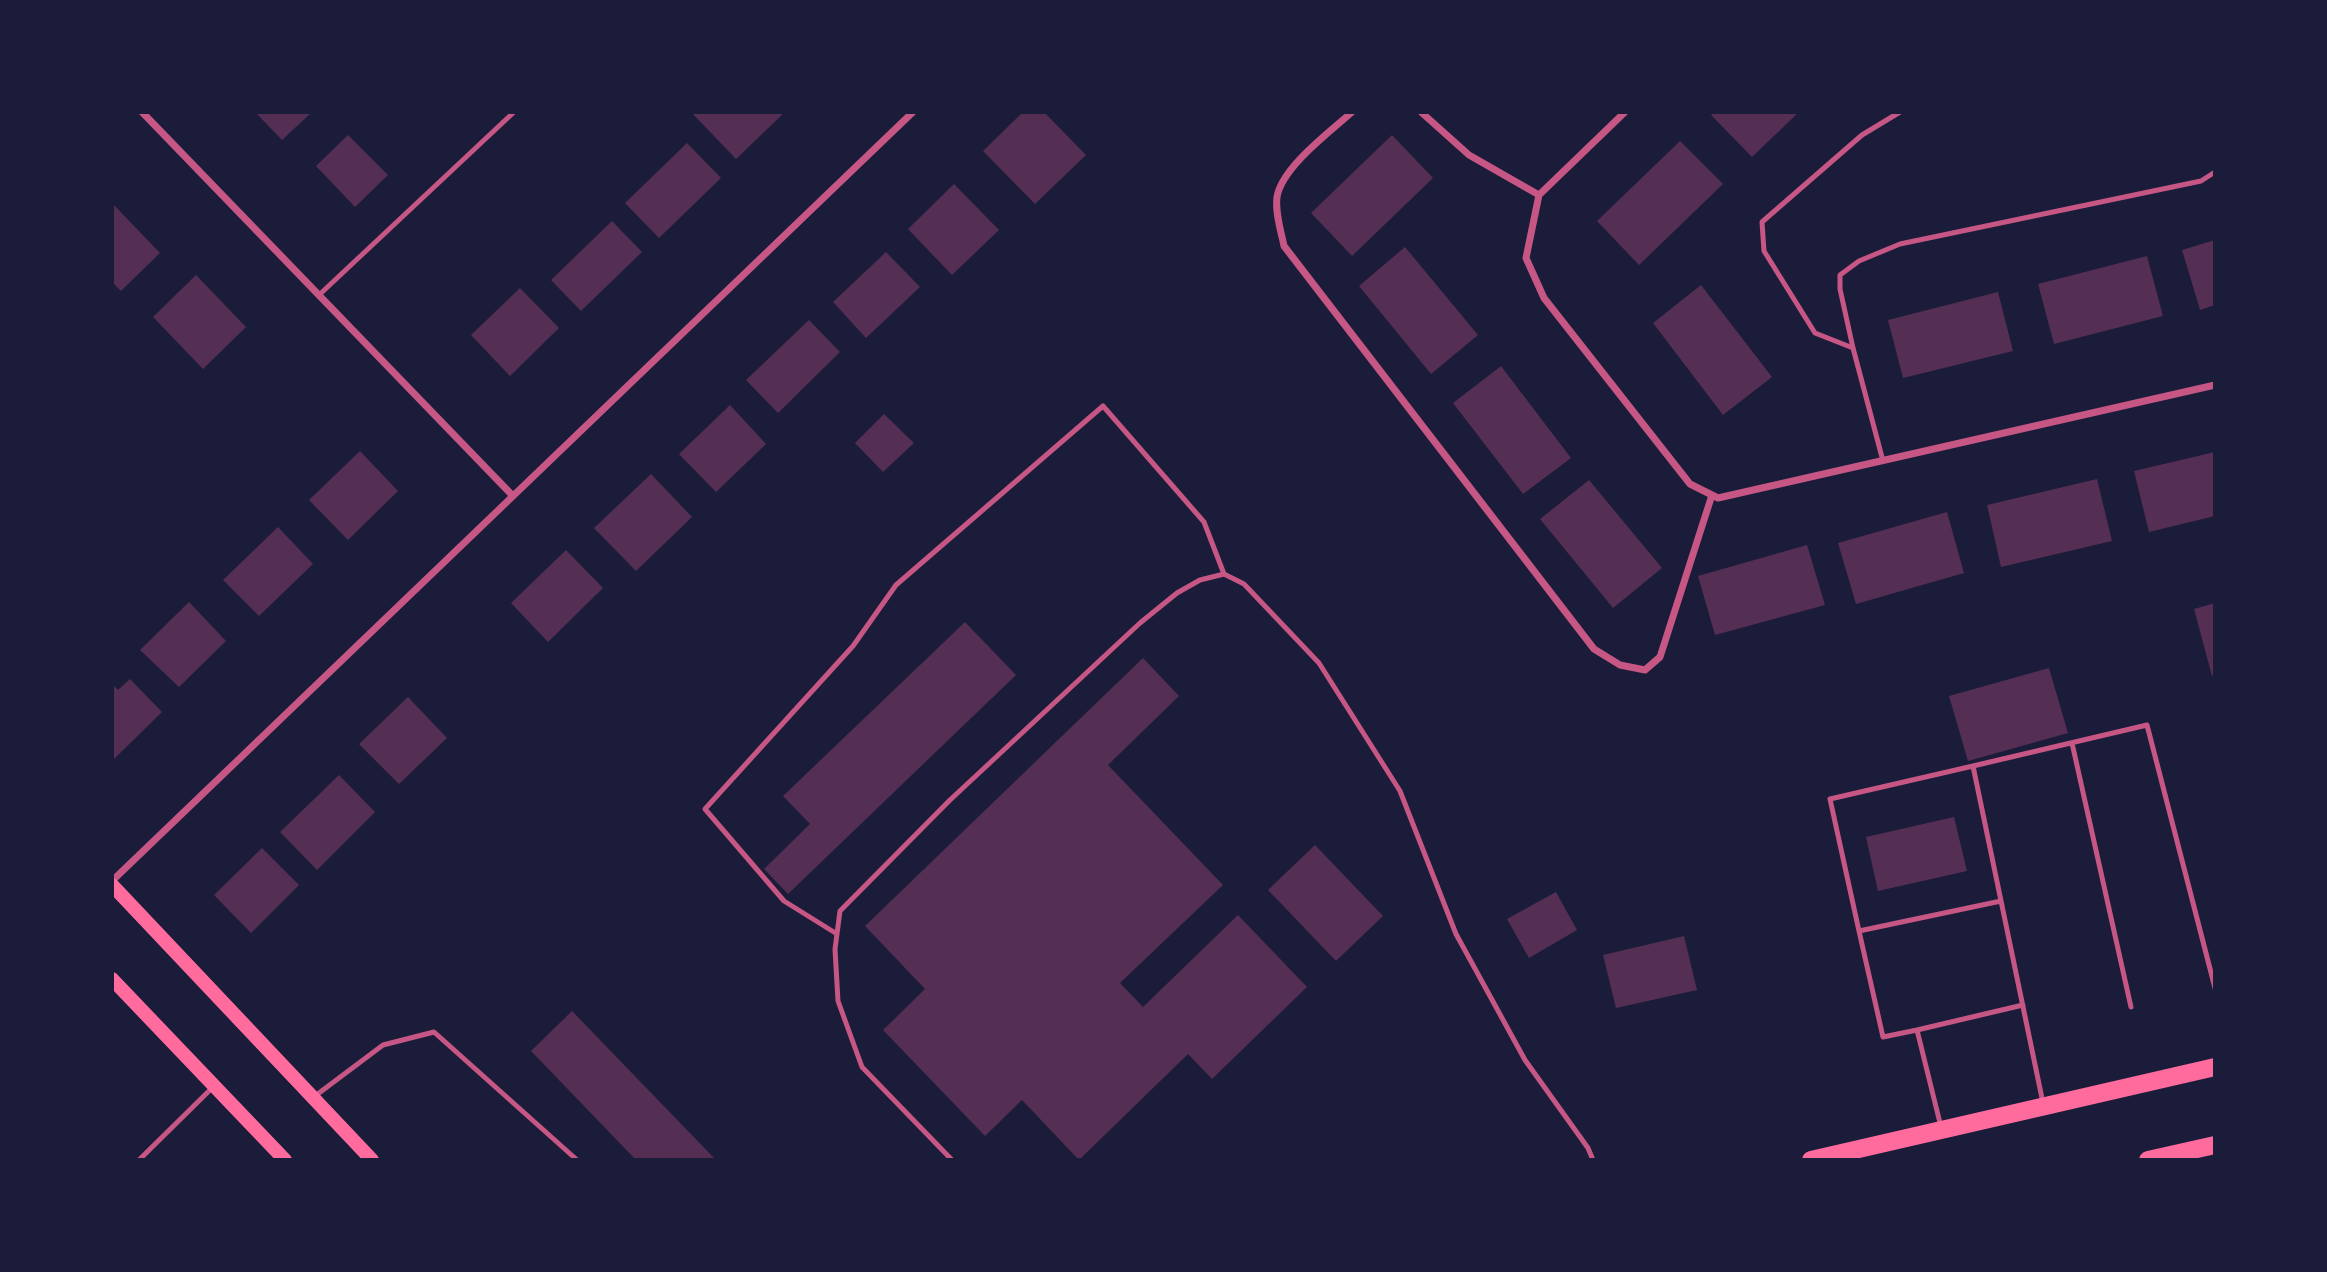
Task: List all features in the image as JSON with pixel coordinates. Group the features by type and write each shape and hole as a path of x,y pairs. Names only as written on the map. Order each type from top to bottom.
{"main road":[{"path":"112,883 372,1160"},
{"path":"112,979 285,1160"},
{"path":"1811,1160 2215,1067"},
{"path":"2148,1160 2215,1145"}],"street":[{"path":"142,112 513,496"},
{"path":"1352,112 1285,177 1277,197 1278,219 1284,246 1594,649 1620,664 1645,670 1660,657 1712,495"},
{"path":"1421,112 1469,155 1539,195"},
{"path":"1625,112 1539,195 1526,258 1544,298 1690,484 1718,498 2215,385"},
{"path":"112,883 909,113"}],"lane":[{"path":"319,295 514,112"},
{"path":"1853,348 1815,333 1764,251 1762,222 1862,135 1900,112"},
{"path":"1883,461 1853,348 1840,289 1840,275 1859,261 1900,244 2201,181 2215,172"},
{"path":"837,934 784,901 705,809 853,646 896,585 1103,406 1204,522 1224,574"},
{"path":"952,1160 862,1067 838,1001 835,949 841,911 950,800 1129,632 1177,593 1200,580 1224,574 1244,584 1319,663 1400,791 1456,934 1525,1060 1588,1148 1593,1160"},
{"path":"2023,1005 1883,1037 1830,799 2147,725 2215,988"},
{"path":"2072,743 2131,1007"},
{"path":"1973,766 2044,1107"},
{"path":"1859,931 2001,901"},
{"path":"1917,1030 1942,1130"},
{"path":"312,1098 383,1045 434,1032 577,1160"},
{"path":"139,1160 214,1086"}],"building":[{"path":"255,112 312,112 282,140"},
{"path":"691,112 785,112 736,159"},
{"path":"1023,112 1044,112 1086,155 1035,204 983,151"},
{"path":"1714,112 1799,112 1752,157 1711,115"},
{"path":"348,135 388,175 355,207 316,166"},
{"path":"1392,135 1433,178 1352,256 1311,213"},
{"path":"1680,141 1723,184 1639,265 1597,221"},
{"path":"687,143 721,178 659,238 625,203"},
{"path":"954,184 999,230 952,275 908,229"},
{"path":"112,203 160,253 121,291 112,282"},
{"path":"612,221 642,252 581,311 551,280"},
{"path":"2215,240 2215,305 2200,310 2182,250"},
{"path":"1405,247 1478,335 1431,374 1359,286"},
{"path":"886,252 920,287 866,338 833,302"},
{"path":"2147,256 2163,316 2054,344 2038,284"},
{"path":"196,275 246,327 203,369 153,317"},
{"path":"1701,285 1772,377 1723,415 1653,323"},
{"path":"520,288 559,328 510,376 471,335"},
{"path":"1998,292 2013,351 1903,378 1888,320"},
{"path":"809,320 840,352 778,413 746,380"},
{"path":"1501,366 1571,458 1523,494 1453,403"},
{"path":"730,405 766,444 716,492 679,454"},
{"path":"884,414 914,443 883,472 855,443"},
{"path":"360,451 398,491 348,540 309,500"},
{"path":"2215,452 2215,516 2149,532 2134,471"},
{"path":"651,474 692,517 636,571 594,528"},
{"path":"2097,479 2112,541 2001,567 1987,505"},
{"path":"1589,480 1662,568 1613,608 1540,519"},
{"path":"1947,512 1964,573 1856,604 1838,543"},
{"path":"278,527 313,564 259,616 223,580"},
{"path":"1807,545 1825,605 1715,635 1698,576"},
{"path":"566,550 603,588 548,642 511,603"},
{"path":"189,602 226,641 179,687 140,650"},
{"path":"2215,603 2215,675 2212,676 2194,609"},
{"path":"965,622 1016,675 788,894 764,869 810,824 783,796"},
{"path":"1143,658 1179,696 1108,765 1223,885 1120,983 1143,1007 1238,915 1307,987 1212,1079 1188,1054 1079,1160 1022,1100 985,1136 883,1030 925,989 865,926"},
{"path":"2049,668 2068,733 1968,761 1949,696"},
{"path":"130,679 162,712 112,761 112,684 118,690"},
{"path":"408,697 447,738 399,784 359,744"},
{"path":"339,775 375,812 317,870 280,832"},
{"path":"1954,817 1967,871 1878,891 1866,837"},
{"path":"1315,845 1383,916 1336,961 1268,890"},
{"path":"262,848 299,885 251,933 214,895"},
{"path":"1556,892 1577,930 1529,958 1507,919"},
{"path":"1684,936 1697,990 1616,1008 1603,955"},
{"path":"572,1011 716,1160 636,1160 531,1051"}]}
